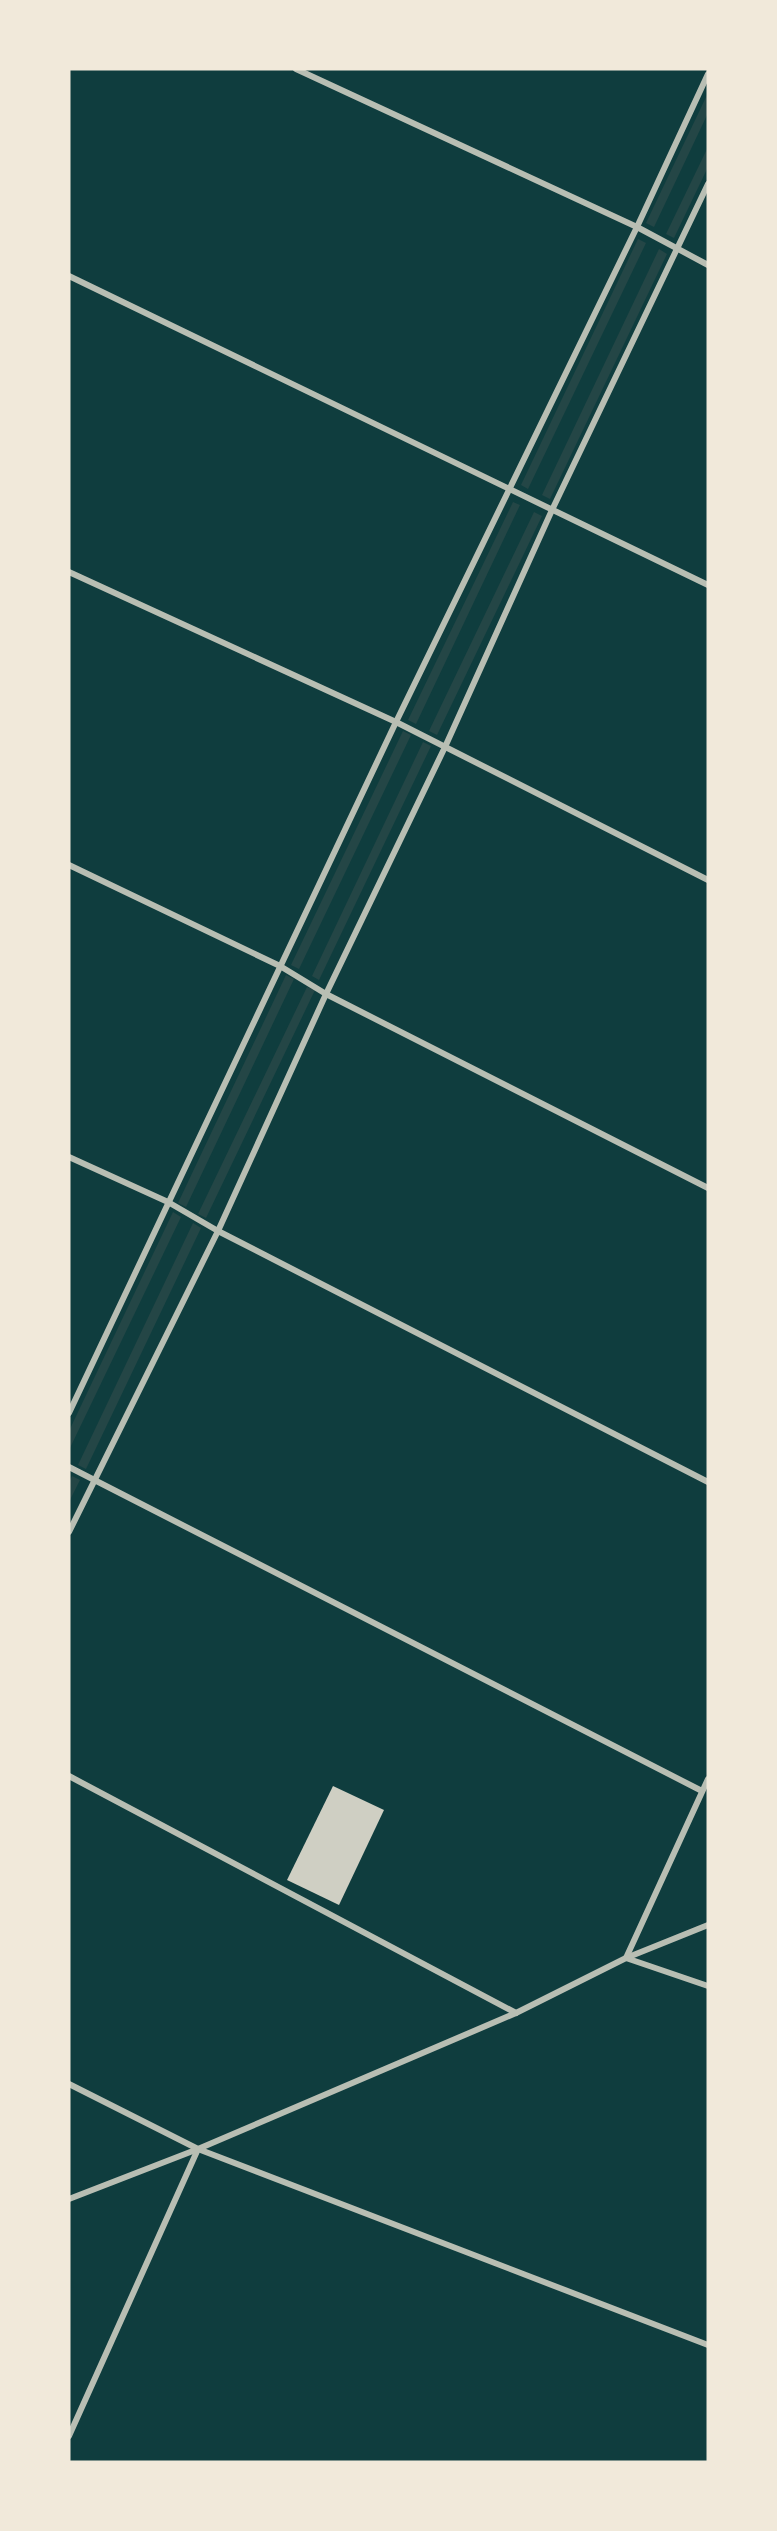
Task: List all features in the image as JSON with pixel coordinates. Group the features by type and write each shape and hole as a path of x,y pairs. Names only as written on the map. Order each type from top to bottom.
{"street":[{"path":"296,69 637,227 708,265"},
{"path":"69,1413 396,722 637,227 708,74"},
{"path":"69,1532 218,1231 326,994 445,747 552,510 708,184"},
{"path":"69,276 708,585"},
{"path":"69,572 396,722 708,880"},
{"path":"69,865 280,966 326,994 708,1188"},
{"path":"69,1157 168,1202 218,1231 708,1482"},
{"path":"69,1467 702,1791"},
{"path":"69,1776 516,2013"},
{"path":"626,1958 708,1779"},
{"path":"69,2199 198,2149 516,2013 626,1958 708,1925"},
{"path":"626,1958 708,1986"},
{"path":"69,2084 198,2149 708,2345"},
{"path":"69,2436 198,2149"}],"shaded area":[{"path":"708,93 708,113 654,227 646,223"},
{"path":"708,147 708,167 674,238 666,234"},
{"path":"638,239 646,243 528,489 521,485"},
{"path":"659,249 667,254 550,499 542,495"},
{"path":"513,502 520,505 416,724 408,720"},
{"path":"534,512 542,516 437,735 429,731"},
{"path":"403,731 411,735 299,969 291,965"},
{"path":"423,742 431,746 319,980 312,976"},
{"path":"286,975 294,979 186,1207 178,1203"},
{"path":"307,987 315,990 206,1218 198,1214"},
{"path":"173,1212 181,1217 69,1450 69,1431"},
{"path":"193,1223 201,1228 86,1469 78,1465"},
{"path":"72,1476 80,1480 69,1502 69,1482"}],"building":[{"path":"333,1786 384,1810 339,1905 287,1880"}]}
